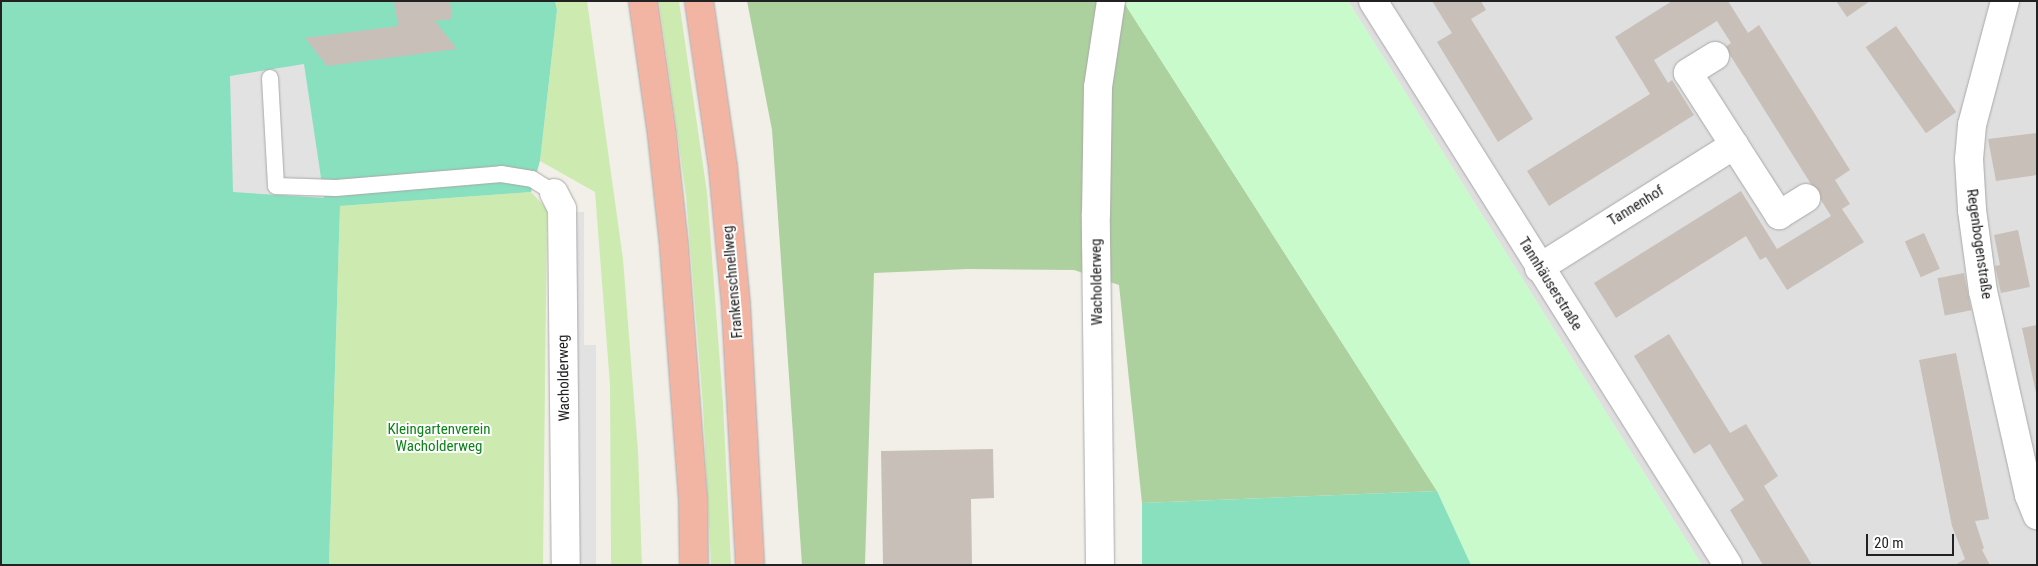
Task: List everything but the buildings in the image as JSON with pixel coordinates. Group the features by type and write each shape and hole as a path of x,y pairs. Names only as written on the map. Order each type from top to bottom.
{"highway":[{"path":"643,1 662,136 674,246 693,499 694,565"},
{"name":"Frankenschnellweg","path":"699,1 723,168 735,296 750,565"}],"street":[{"name":"Wacholderweg","path":"1100,565 1096,175 1098,87 1111,1"},
{"name":"Tannhäuserstraße","path":"1373,1 1539,268 1728,565"},
{"name":"Regenbogenstraße","path":"2005,1 1972,125 1969,142 1971,185 1983,291 2029,495 2037,515"},
{"path":"1715,56 1688,73 1778,215 1806,198"},
{"name":"Tannenhof","path":"1539,268 1734,145"},
{"name":"Wacholderweg","path":"554,193 562,209 566,565"}],"lane":[{"path":"270,78 276,186 336,188 501,174 532,179 554,193"}],"shaded area":[{"path":"1348,1 2037,1 2037,565 1702,565"},
{"path":"304,64 324,198 233,192 230,76"},
{"path":"574,212 584,212 584,345 596,345 596,565 574,565"}],"green space":[{"path":"1,1 555,1 557,10 540,161 531,192 340,206 329,565 1,565"},
{"path":"555,1 587,1 623,259 638,451 642,565 611,565 610,385 595,192 540,161 557,10"},
{"path":"659,1 679,1 707,192 723,403 731,565 711,565 703,406 686,196"},
{"path":"747,1 1123,1 1437,491 1142,503 1119,285 1074,270 968,269 874,273 865,565 802,565 772,130"},
{"path":"1123,1 1348,1 1702,565 1471,565 1437,491"},
{"name":"Kleingartenverein Wacholderweg","path":"531,192 547,209 543,565 329,565 340,206"},
{"path":"1437,491 1471,565 1142,565 1142,503"}]}
